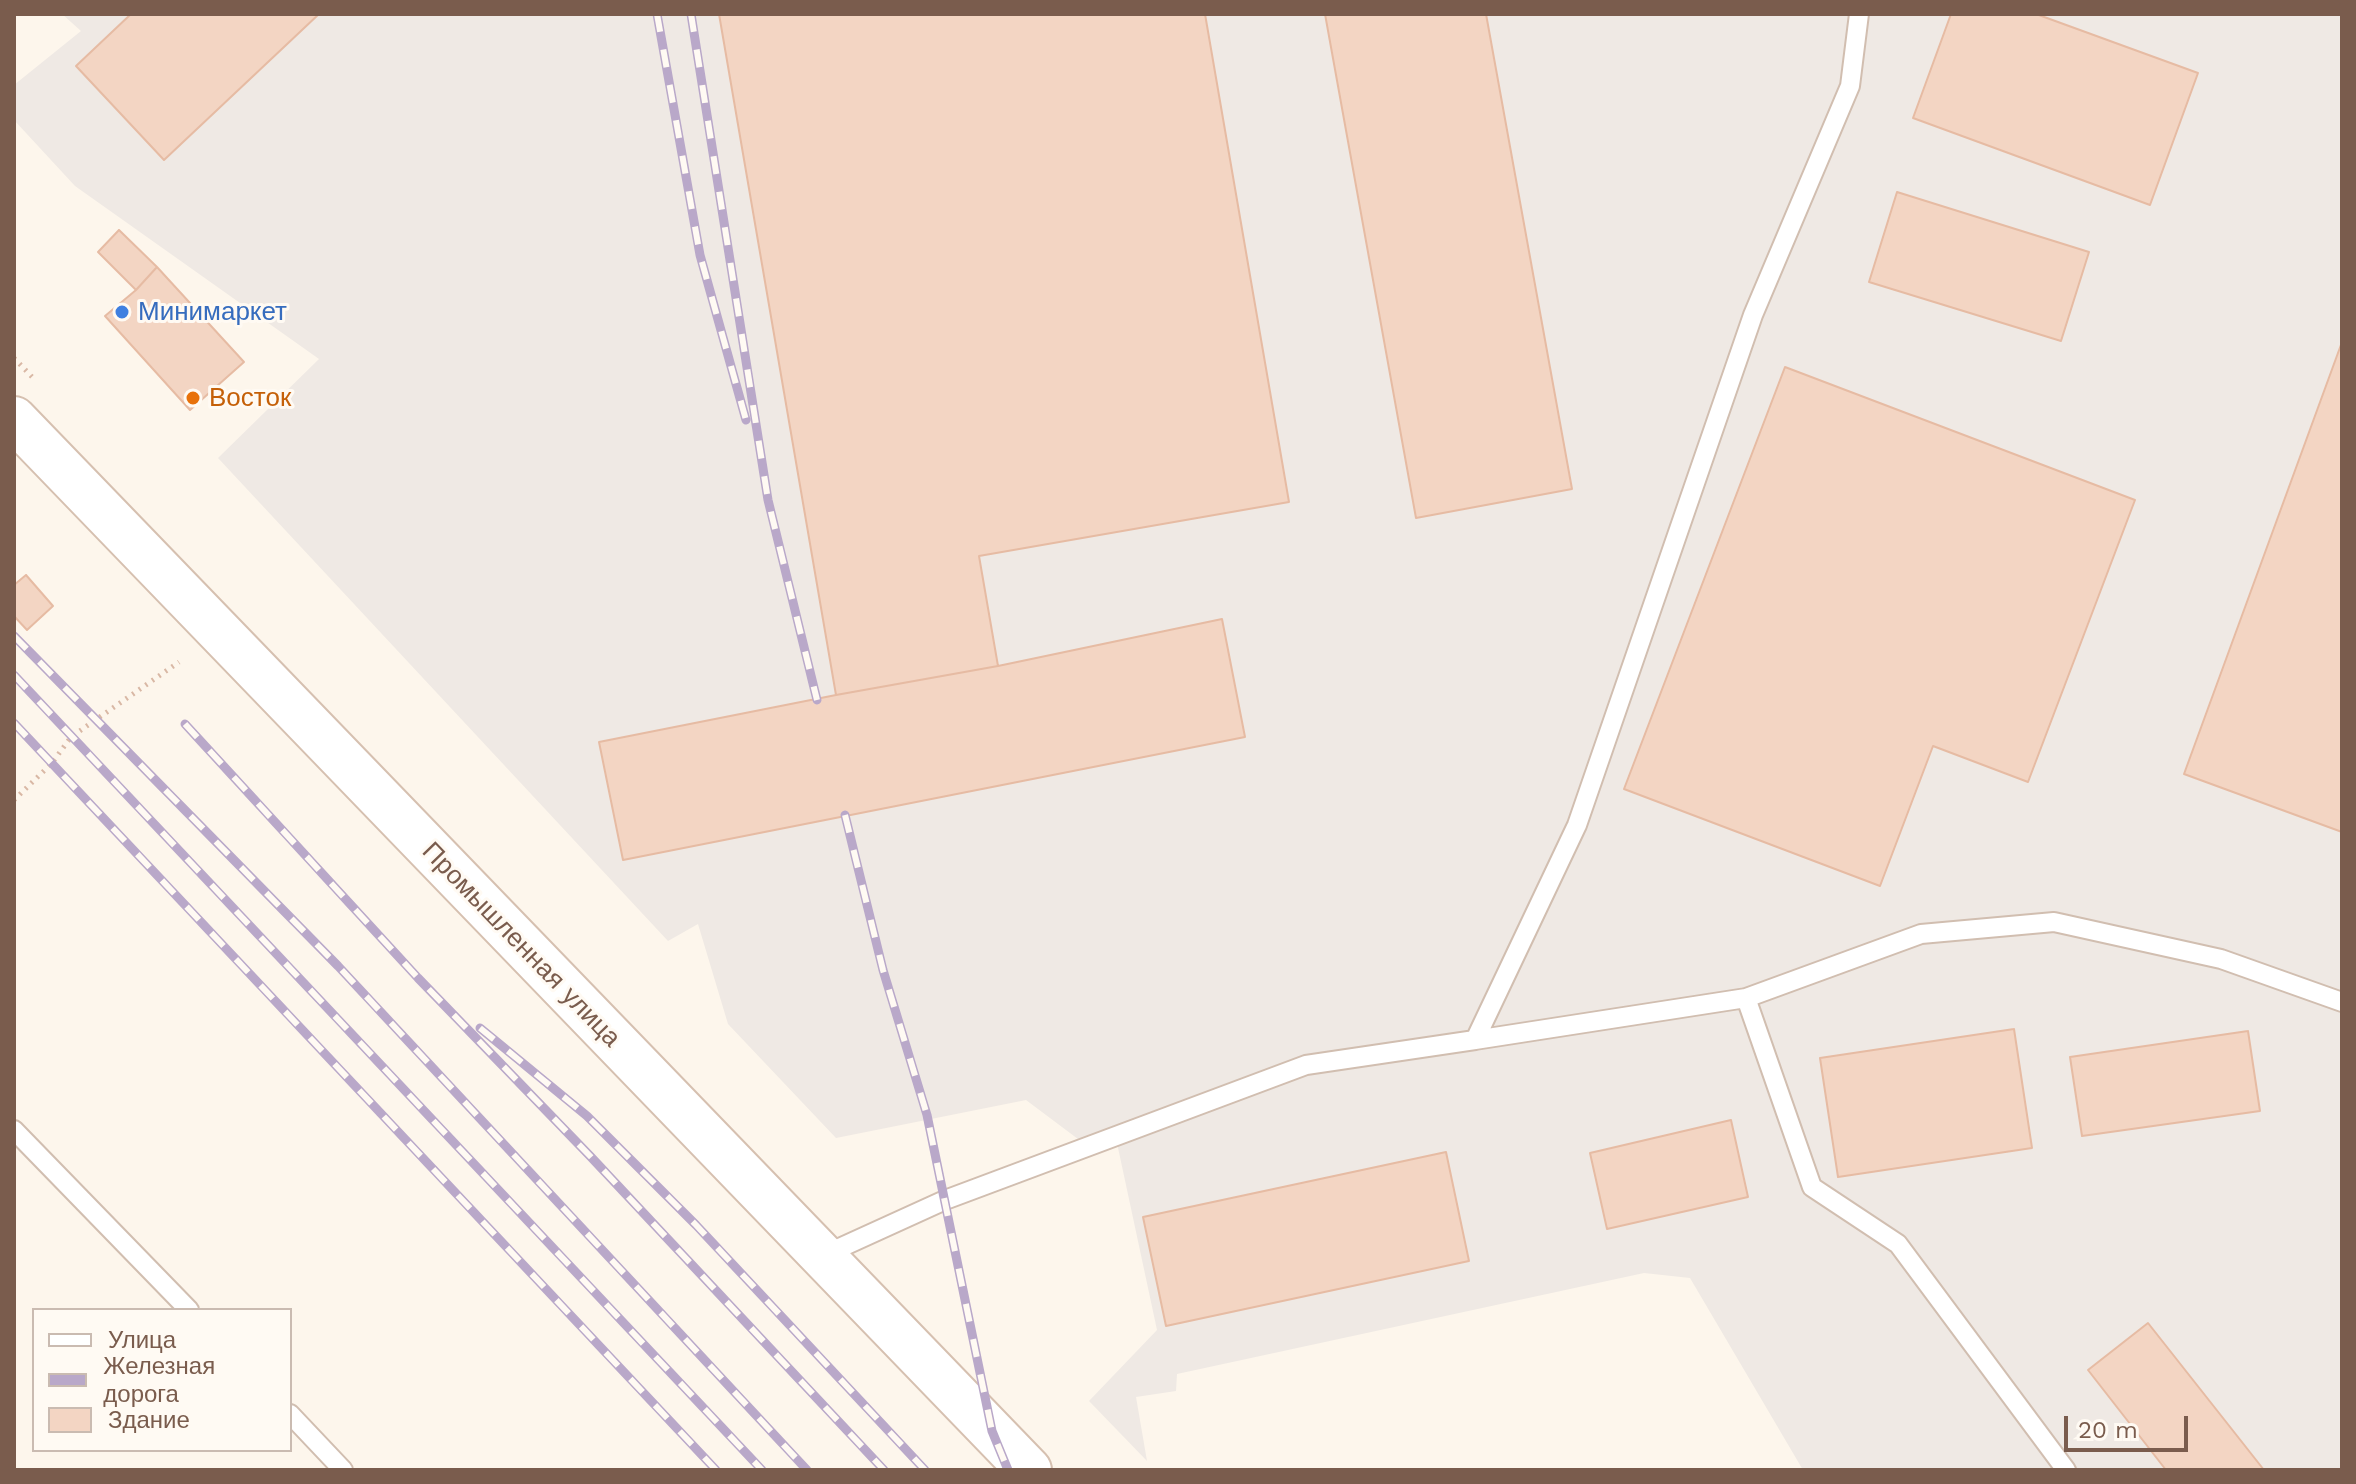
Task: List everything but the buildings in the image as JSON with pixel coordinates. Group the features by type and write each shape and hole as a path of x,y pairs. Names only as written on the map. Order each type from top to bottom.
{"street":[{"name":"Промышленная улица","path":"14,419 1029,1470"}],"lane":[{"path":"1475,1040 1577,825 1753,315 1850,86 1859,14"},
{"path":"822,1256 945,1200 1306,1065 1746,998 1921,934 2054,922 2221,959 2342,1002"},
{"path":"1746,998 1812,1187 1898,1244 2066,1470"},
{"path":"14,1130 187,1308"},
{"path":"292,1416 343,1470"}],"path":[{"path":"14,800 52,763 71,737 179,662"}],"shaded area":[{"path":"62,14 2342,14 2342,1470 1803,1470 1690,1278 1644,1273 1177,1374 1176,1391 1136,1397 1147,1461 1089,1401 1157,1330 1117,1143 1082,1142 1026,1100 836,1138 728,1024 698,924 668,941 218,458 319,359 75,186 14,120 14,85 81,31"}],"railway":[{"path":"657,14 700,255 746,420"},
{"path":"691,14 768,500 817,700"},
{"path":"14,636 338,966 807,1470"},
{"path":"14,675 762,1470"},
{"path":"14,723 716,1470"},
{"path":"185,724 418,978 591,1157 884,1470"},
{"path":"845,815 883,970 927,1115 992,1431 1008,1470"},
{"path":"480,1028 587,1116 696,1225 925,1470"}],"place":[{"name":"Минимаркет","path":"122,312"},
{"name":"Восток","path":"193,398"}]}
